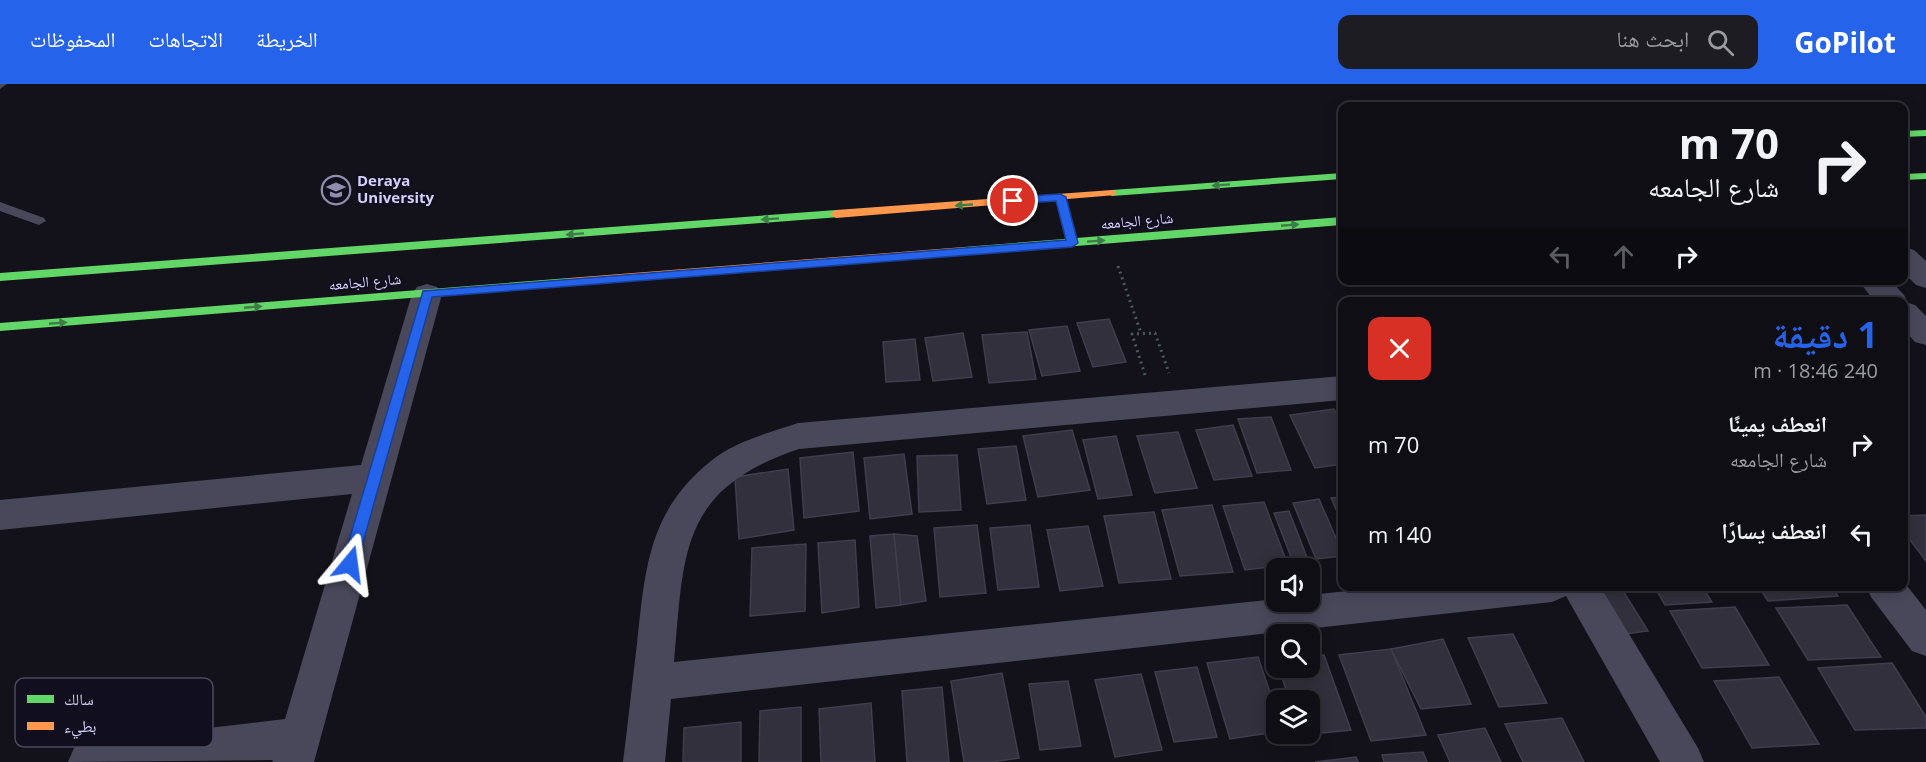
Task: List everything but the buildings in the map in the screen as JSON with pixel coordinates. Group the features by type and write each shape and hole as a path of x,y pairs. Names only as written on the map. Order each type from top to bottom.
{"street":[{"path":"1908,134 1926,133"},
{"name":"شارع الجامعه","path":"0,277 1062,203 1338,176"},
{"path":"1908,177 1926,176"},
{"name":"شارع الجامعه","path":"0,327 427,294 1071,237 1109,240 1338,221"},
{"path":"1908,261 1926,278"},
{"path":"1877,285 1888,297"},
{"path":"89,762 297,749 427,294"},
{"path":"1908,316 1926,334"},
{"path":"644,762 664,567 675,530 695,497 724,469 759,449 798,436 1338,388"},
{"path":"0,515 374,478"},
{"path":"652,683 1506,591"},
{"path":"1583,591 1683,762"},
{"path":"1888,591 1926,639"}],"lane":[{"path":"0,207 39,221"}],"path":[{"path":"1109,240 1141,333"},
{"path":"1155,333 1167,403 1131,336 1155,333"}],"traffic: fast":[{"path":"1908,134 1926,133"},
{"path":"1112,193 1338,176"},
{"path":"1908,177 1926,176"},
{"path":"0,277 836,214"},
{"path":"964,251 1338,221"},
{"path":"0,327 569,282"}],"traffic: slow":[{"path":"836,214 1112,193"},
{"path":"569,282 964,251"}],"place":[{"name":"Deraya University","path":"336,190"}],"route":[{"path":"350,564 427,294 1072,243 1060,197 1013,201"}]}
